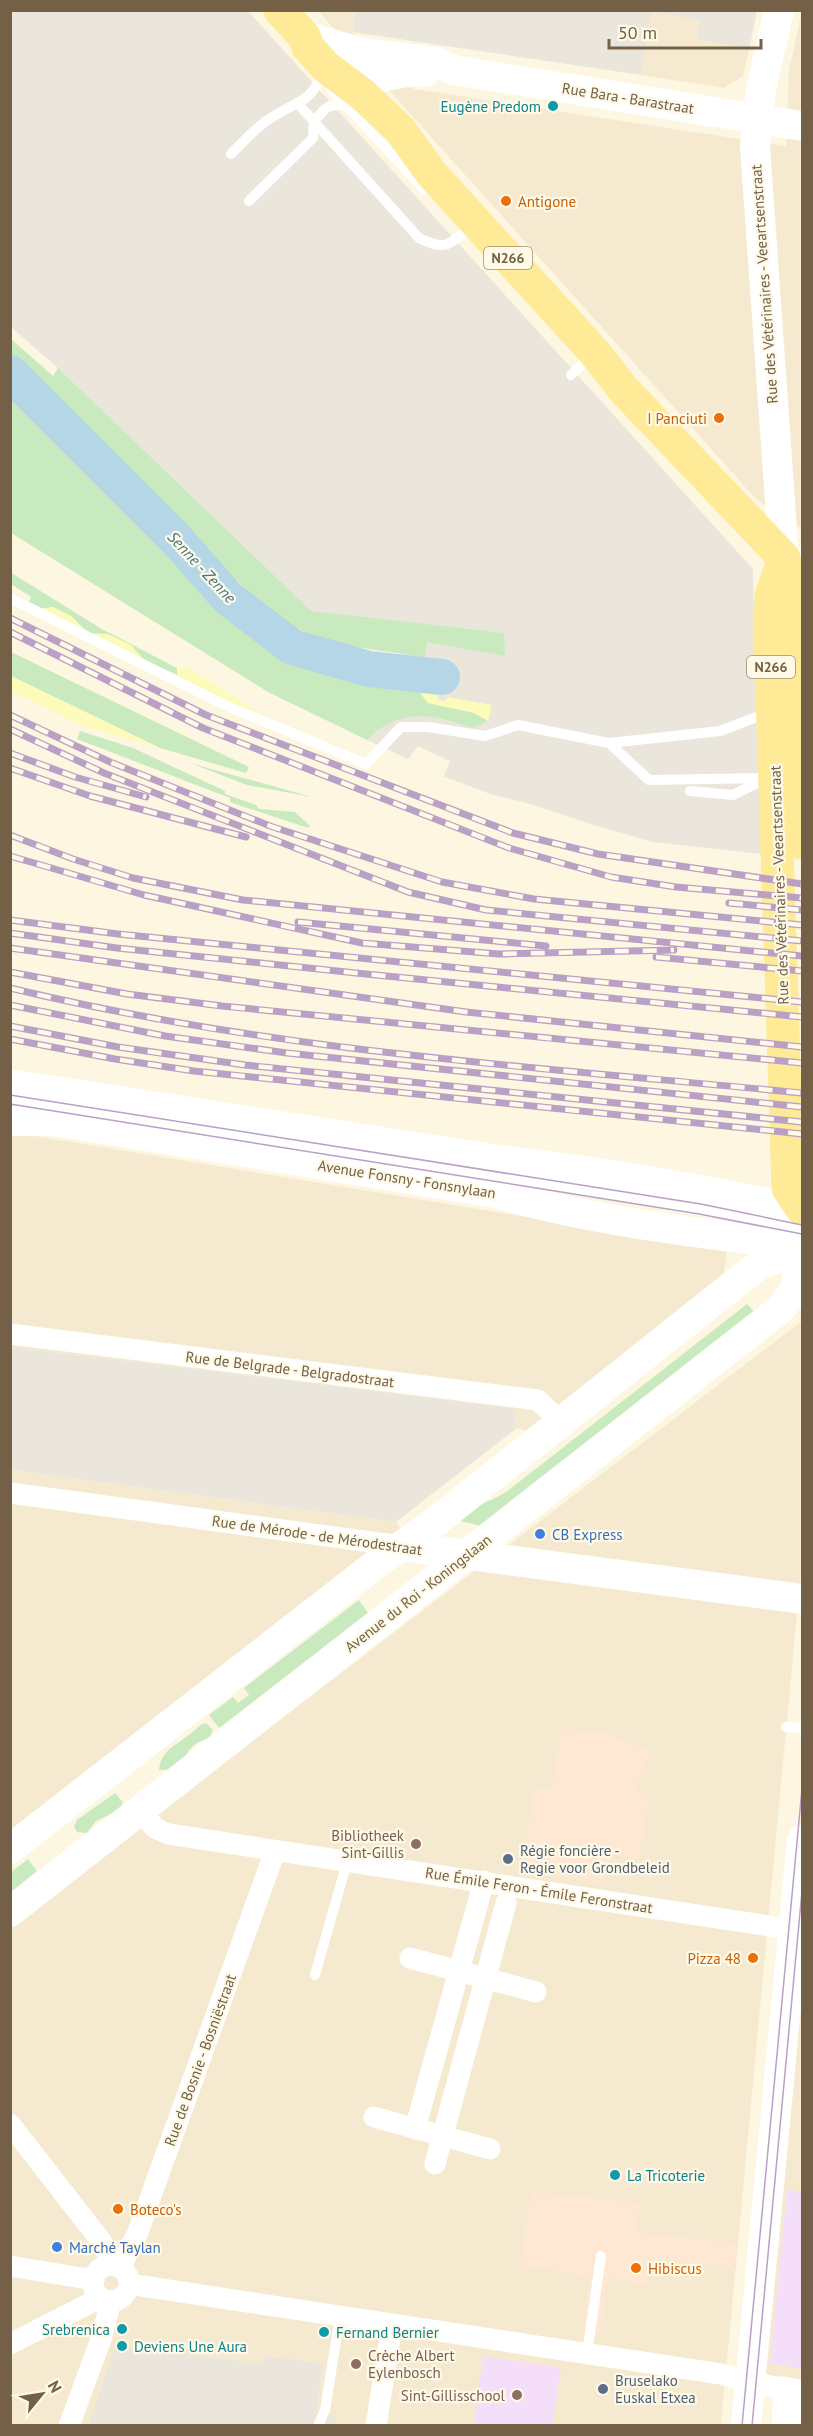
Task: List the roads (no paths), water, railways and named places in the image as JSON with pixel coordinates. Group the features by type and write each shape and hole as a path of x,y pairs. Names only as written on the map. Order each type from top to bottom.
{"main road":[{"name":"N266","path":"280,10 304,36 323,72 361,105 401,131 431,173 587,360 793,562"},
{"name":"Rue des Vétérinaires - Veeartsenstraat","path":"779,10 761,89 755,154 793,562 771,596 785,710 783,777 788,1188 802,1209"},
{"name":"Rue Bara - Barastraat","path":"304,36 362,52 436,62 453,70 802,126"},
{"name":"Rue Bara - Barastraat","path":"323,72 374,78 413,70 436,73 453,70"},
{"name":"Rue des Vétérinaires - Veeartsenstraat","path":"783,777 802,835 802,843"},
{"path":"10,1084 499,1160 560,1167 727,1194 802,1209"},
{"name":"Avenue Fonsny - Fonsnylaan","path":"10,1121 54,1121 496,1193 550,1208 665,1228 802,1247"},
{"path":"10,1849 758,1266 802,1247"},
{"name":"Avenue du Roi - Koningslaan","path":"10,1912 779,1310 794,1294 802,1258"},
{"name":"Rue de Mérode - de Mérodestraat","path":"401,1546 802,1599"},
{"path":"746,2426 798,1931 802,1840"}],"street":[{"name":"Rue de Belgrade - Belgradostraat","path":"10,1334 538,1400 560,1421"},
{"name":"Rue de Mérode - de Mérodestraat","path":"10,1493 401,1546"},
{"name":"Rue Émile Feron - Émile Feronstraat","path":"141,1811 155,1828 168,1834 798,1931"},
{"name":"Rue de Bosnie - Bosniëstraat","path":"121,2272 138,2232 275,1851"},
{"path":"415,2129 484,1881"},
{"path":"435,2164 506,1903"},
{"path":"410,1958 536,1992"},
{"path":"374,2118 490,2149"},
{"path":"10,2124 101,2241 121,2272 123,2297 101,2293 10,2266"},
{"path":"69,2426 100,2339 101,2268 340,2316 721,2374 793,2389 795,2416"},
{"path":"10,2344 101,2293"},
{"path":"376,2426 392,2325"}],"lane":[{"path":"231,154 273,116 299,105 312,92 323,72"},
{"path":"299,105 419,238 437,246 446,245 452,243 460,228 472,241"},
{"path":"249,201 313,138 314,121 330,106 361,105 432,198"},
{"path":"571,375 587,360"},
{"path":"10,598 225,705 366,764 401,727 428,727 485,736 518,725 609,743 720,731 785,710"},
{"path":"609,743 649,780 783,777"},
{"path":"690,791 733,795 783,777"},
{"path":"10,1100 69,1109"},
{"name":"Avenue Fonsny - Fonsnylaan","path":"185,1127 566,1187 802,1229"},
{"path":"786,1727 802,1728"},
{"path":"315,1975 346,1862"},
{"path":"587,2354 601,2256"},
{"path":"318,2426 325,2410 340,2316"}],"waterway":[{"name":"Senne - Zenne","path":"10,373 178,541 228,598 292,647 369,669 442,677"}],"tram line":[{"path":"10,1095 701,1204 802,1225"},
{"path":"10,1104 699,1214 802,1234"},
{"path":"742,2426 802,1789"},
{"path":"752,2426 802,1891"}],"railway":[{"path":"10,618 206,715 513,833 598,854 802,884"},
{"path":"10,632 203,728 509,848 611,877 676,887 802,898"},
{"path":"10,715 110,762 270,826 442,882 534,899 802,925"},
{"path":"10,729 104,773 408,892 486,910 802,941"},
{"path":"10,753 75,777 146,797"},
{"path":"10,768 90,796 246,837"},
{"path":"10,835 73,859 133,878 243,900 802,956"},
{"path":"10,856 144,895 362,943 499,954 674,950"},
{"path":"729,903 802,910"},
{"path":"10,920 118,934 802,1002"},
{"path":"298,922 546,946"},
{"path":"10,933 117,948 802,1017"},
{"path":"10,948 466,1012 802,1047"},
{"path":"656,957 802,971"},
{"path":"10,972 127,994 222,1006 802,1063"},
{"path":"10,988 108,1010 305,1042 504,1065 802,1093"},
{"path":"10,1005 165,1036 287,1053 802,1107"},
{"path":"10,1026 118,1047 245,1065 802,1122"},
{"path":"10,1039 194,1071 802,1134"}],"place":[{"name":"Eugène Predom","path":"553,106"},
{"name":"Antigone","path":"506,201"},
{"name":"I Panciuti","path":"719,418"},
{"name":"CB Express","path":"540,1534"},
{"name":"Bibliotheek Sint-Gillis","path":"416,1844"},
{"name":"Régie foncière - Regie voor Grondbeleid","path":"508,1859"},
{"name":"Pizza 48","path":"753,1958"},
{"name":"La Tricoterie","path":"615,2175"},
{"name":"Boteco's","path":"118,2209"},
{"name":"Marché Taylan","path":"57,2247"},
{"name":"Hibiscus","path":"636,2268"},
{"name":"Srebrenica","path":"122,2329"},
{"name":"Fernand Bernier","path":"324,2332"},
{"name":"Deviens Une Aura","path":"122,2346"},
{"name":"Crèche Albert Eylenbosch","path":"356,2364"},
{"name":"Bruselako Euskal Etxea","path":"603,2389"},
{"name":"Sint-Gillisschool","path":"517,2395"}]}
